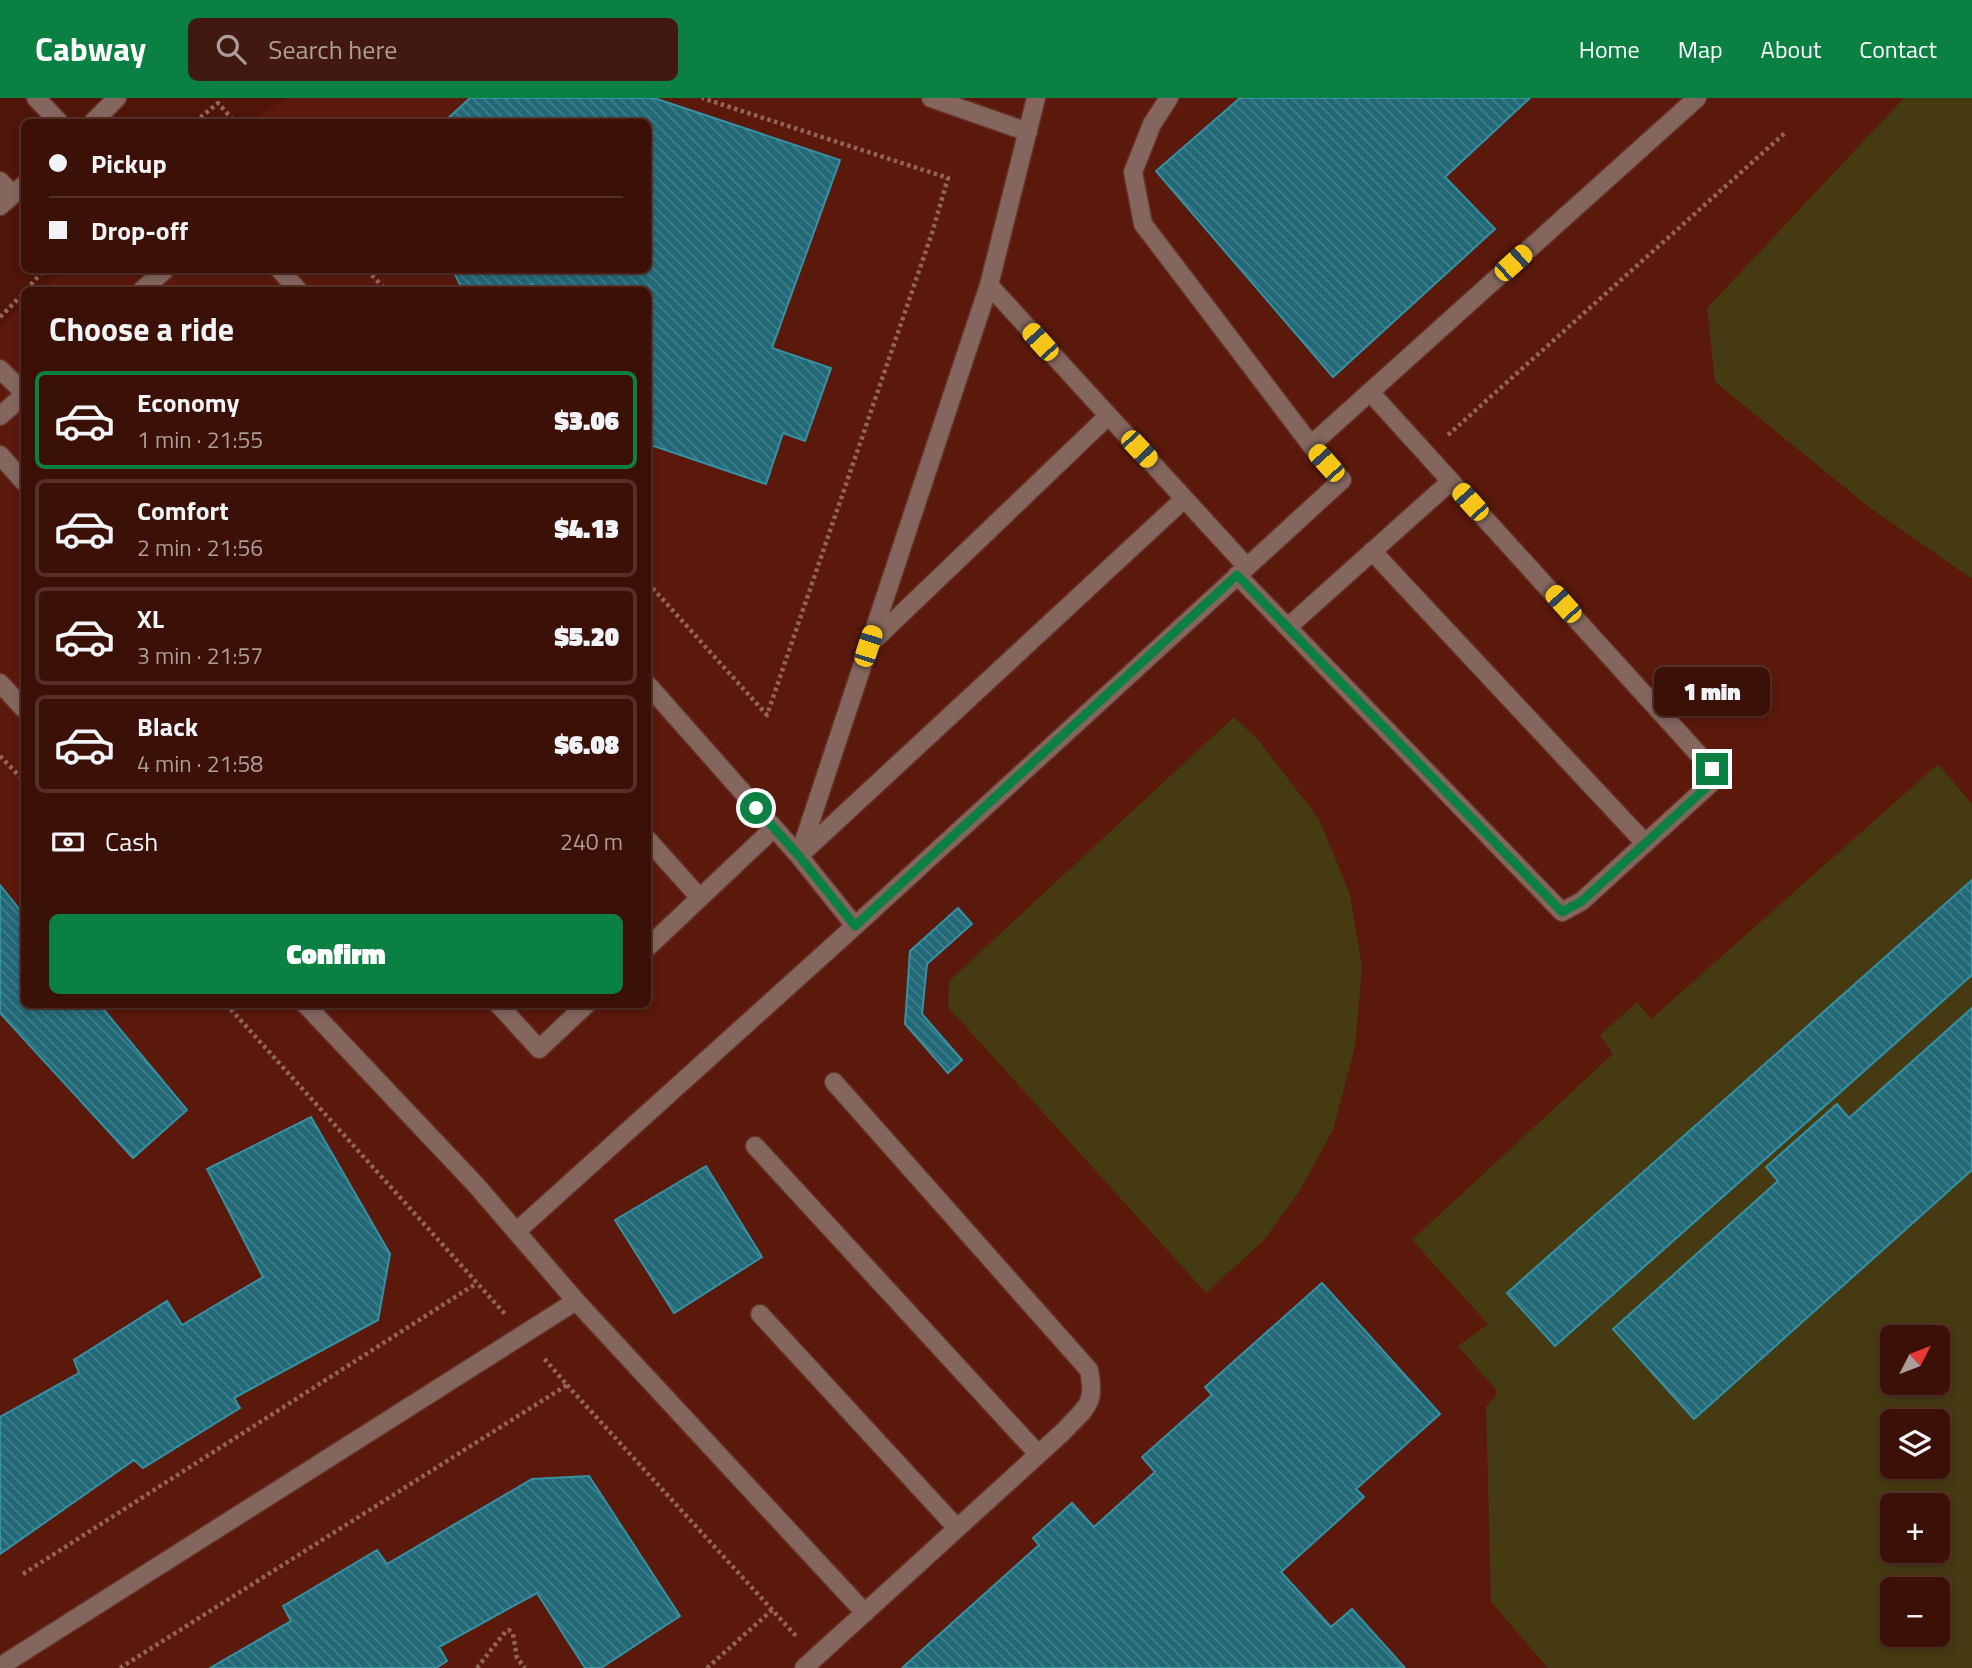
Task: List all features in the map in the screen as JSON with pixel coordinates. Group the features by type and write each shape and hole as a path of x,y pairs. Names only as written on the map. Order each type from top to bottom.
{"street":[{"path":"36,98 56,119"},
{"path":"96,119 117,98"},
{"path":"931,98 1028,132"},
{"path":"799,856 989,285 1036,98"},
{"path":"517,1231 1342,480 1311,446 1143,224 1133,172 1152,124 1169,98"},
{"path":"1311,446 1697,98"},
{"path":"0,181 12,195"},
{"path":"149,287 163,273"},
{"path":"283,273 295,287"},
{"path":"989,285 1184,499 1288,627 1562,912 1582,901 1710,784 1712,769 1370,392"},
{"path":"0,369 21,391"},
{"path":"0,416 21,397"},
{"path":"868,646 1108,416"},
{"path":"0,455 21,479"},
{"path":"1288,627 1451,481"},
{"path":"799,856 1184,499"},
{"path":"1372,551 1645,844"},
{"path":"0,683 21,706"},
{"path":"651,688 799,856 855,926"},
{"path":"651,944 774,828"},
{"path":"651,843 700,898"},
{"path":"309,1008 476,1185 576,1301 865,1613"},
{"path":"502,1008 539,1049 583,1008"},
{"path":"810,1663 1064,1431 1089,1404 1093,1388 1089,1370 834,1082"},
{"path":"755,1146 1038,1454"},
{"path":"5,1663 576,1301"},
{"path":"760,1314 957,1528"}],"path":[{"path":"651,586 766,715 948,178 702,98"},
{"path":"199,119 218,103 232,119"},
{"path":"1426,454 1786,132"},
{"path":"29,287 41,273"},
{"path":"370,273 383,287"},
{"path":"0,317 21,295"},
{"path":"0,756 21,778"},
{"path":"230,1008 772,1610 810,1663"},
{"path":"23,1574 477,1283"},
{"path":"120,1668 567,1385"},
{"path":"707,1668 772,1610"},
{"path":"477,1668 509,1630 513,1634 517,1658 525,1668"}],"shaded area":[{"path":"286,98 1972,98 1972,1668 0,1668 0,325 21,307 21,1008 651,1008 651,287 44,287 61,273 651,273 651,119 253,119"},
{"path":"1904,98 1972,98 1972,579 1869,507 1715,382 1707,308"},
{"path":"1234,717 1259,741 1319,819 1350,894 1362,967 1355,1047 1333,1130 1300,1190 1264,1240 1206,1293 948,1007 949,981"},
{"path":"1938,764 1972,804 1972,1668 1548,1668 1491,1602 1486,1407 1498,1392 1458,1346 1488,1324 1412,1240 1613,1054 1600,1035 1637,1002 1651,1019"}],"building":[{"path":"470,98 654,98 840,160 772,348 831,368 805,441 783,433 766,484 651,445 651,287 536,287 532,284 527,287 461,287 454,273 651,273 651,119 447,119"},
{"path":"1240,98 1530,98 1445,177 1495,229 1333,377 1156,171"},
{"path":"1972,880 1972,975 1555,1346 1507,1293"},
{"path":"0,885 21,911 21,1008 102,1008 187,1110 133,1158 0,1013"},
{"path":"958,908 972,924 927,964 922,1014 962,1060 948,1073 905,1024 910,951"},
{"path":"1972,1008 1972,1170 1694,1419 1613,1329 1778,1181 1766,1167 1837,1104 1849,1118"},
{"path":"311,1117 390,1254 378,1320 234,1398 240,1408 143,1468 134,1460 0,1554 0,1417 79,1373 74,1360 167,1301 182,1325 263,1277 207,1169"},
{"path":"706,1166 762,1257 674,1313 615,1220"},
{"path":"1322,1283 1440,1414 1356,1489 1364,1497 1281,1572 1331,1627 1352,1609 1405,1668 902,1668 1039,1545 1033,1538 1072,1503 1094,1527 1155,1472 1142,1457 1212,1395 1205,1387"},
{"path":"589,1476 680,1616 601,1668 585,1668 537,1593 439,1647 447,1661 436,1668 210,1668 291,1621 283,1606 377,1550 387,1564 532,1479"}],"route":[{"path":"756,808 855,926 1237,575 1562,912 1582,901 1710,784 1712,769"}]}
